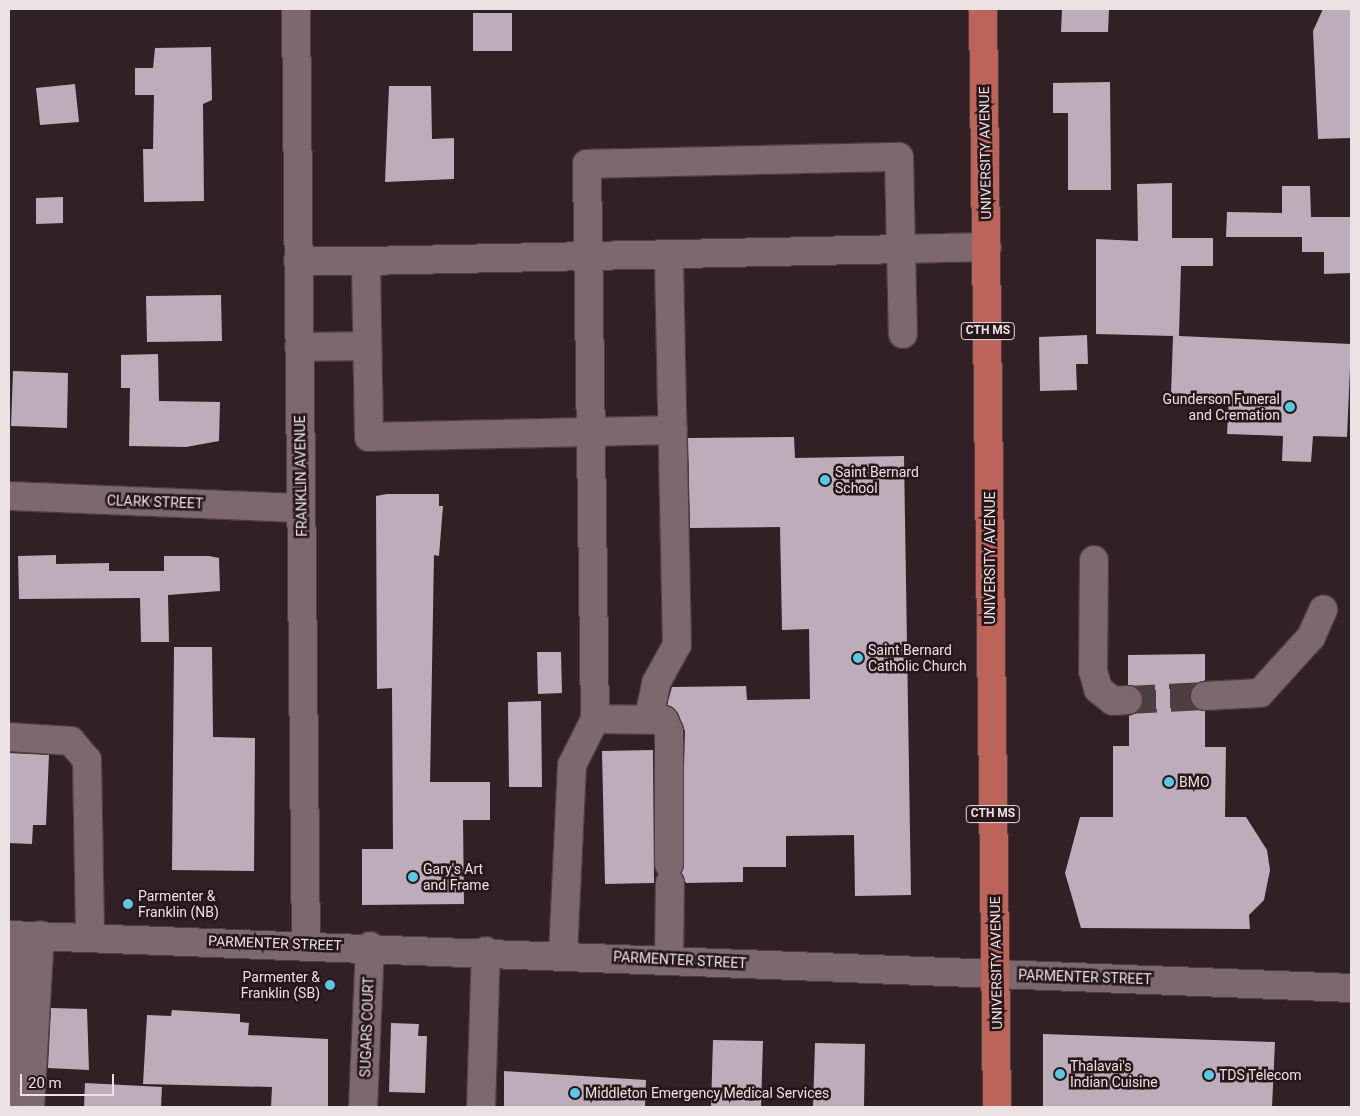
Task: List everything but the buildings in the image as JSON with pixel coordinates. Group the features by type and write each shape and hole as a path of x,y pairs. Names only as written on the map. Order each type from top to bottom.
{"main road":[{"name":"UNIVERSITY AVENUE","path":"983,9 997,1107"}],"street":[{"name":"FRANKLIN AVENUE","path":"296,9 306,944"},
{"path":"563,955 572,765 594,719 593,432 587,164 899,157 903,334"},
{"path":"298,261 987,248"},
{"path":"649,717 656,684 677,645 669,254"},
{"path":"366,261 370,437 673,430"},
{"path":"299,347 367,346"},
{"name":"CLARK STREET","path":"9,496 301,508"},
{"path":"1094,560 1093,671 1098,689 1113,701 1128,700"},
{"path":"1205,696 1260,693 1312,637 1323,610"},
{"path":"594,719 649,717 664,720 669,732 669,960"},
{"path":"9,737 70,741 88,760 90,937"},
{"path":"9,1105 22,935"},
{"path":"22,935 30,1107"},
{"name":"PARMENTER STREET","path":"22,935 370,946 1351,988"},
{"name":"SUGARS COURT","path":"363,1107 370,946"},
{"path":"481,1107 486,952"}],"tunnel":[{"path":"1128,700 1205,696"}],"place":[{"name":"Gunderson Funeral and Cremation","path":"1290,407"},
{"name":"Saint Bernard School","path":"825,480"},
{"name":"Saint Bernard Catholic Church","path":"858,658"},
{"name":"BMO","path":"1169,782"},
{"name":"Gary's Art and Frame","path":"413,877"},
{"name":"Parmenter & Franklin (NB)","path":"128,904"},
{"name":"Parmenter & Franklin (SB)","path":"330,985"},
{"name":"Thalavai's Indian Cuisine","path":"1060,1074"},
{"name":"TDS Telecom","path":"1209,1075"},
{"name":"Middleton Emergency Medical Services","path":"575,1093"}]}
